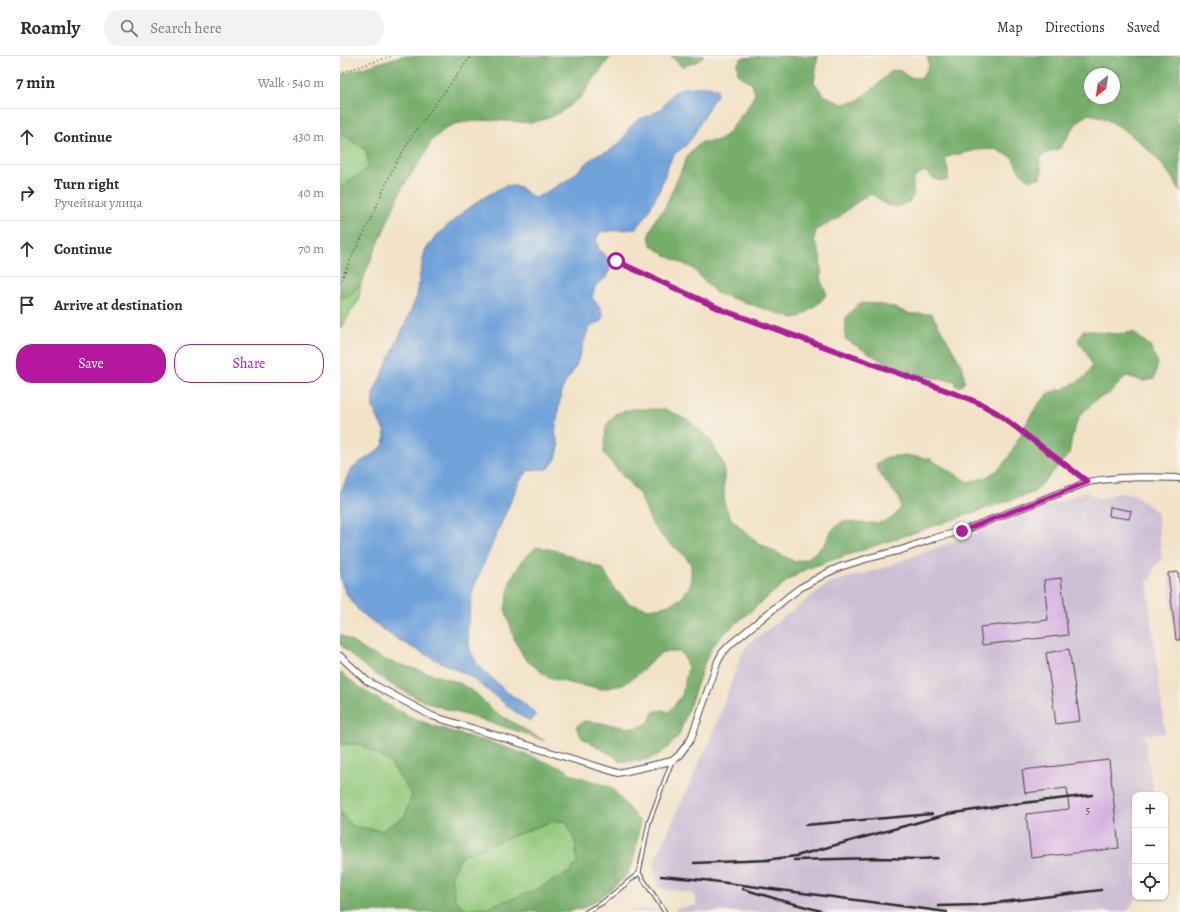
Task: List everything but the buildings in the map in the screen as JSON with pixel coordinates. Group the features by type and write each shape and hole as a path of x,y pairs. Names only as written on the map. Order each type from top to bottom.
{"street":[{"path":"340,656 367,680 432,716 618,773 672,761 679,755 691,739 718,661 723,652 800,588 827,573 840,567 962,531 1088,482 1105,478 1128,476 1180,478"}],"lane":[{"path":"616,261 722,310 979,403 997,413 1088,482"},
{"path":"586,912 602,903 639,873 649,822 672,761"},
{"path":"639,873 665,912"}],"path":[{"path":"340,73 392,56"},
{"path":"340,283 394,166 414,133 471,56"}],"shaded area":[{"path":"1086,492 1101,499 1117,493 1134,494 1157,512 1162,559 1154,567 1153,577 1147,582 1165,733 1144,734 1154,792 1132,792 1132,900 1135,900 1126,912 676,912 675,909 697,905 694,894 659,888 653,864 713,733 741,655 748,644 829,583 880,569"},
{"path":"659,910 660,912 619,912"}],"green space":[{"path":"401,56 611,56 581,97 561,112 549,118 530,123 495,120 454,124 446,128 432,140 425,154 402,188 361,283 349,296 340,298 340,188 369,167 366,150 340,133 340,75"},
{"path":"671,56 704,56 698,61 682,67"},
{"path":"760,56 818,56 814,82 824,95 842,104 857,101 876,86 891,71 899,70 909,77 922,78 929,65 927,56 1180,56 1180,102 1176,119 1180,124 1180,192 1167,171 1136,139 1114,123 1101,117 1088,114 1076,124 1060,148 1045,154 1039,160 1042,170 1040,178 1029,180 1019,171 1012,157 995,149 977,150 950,156 945,159 948,170 948,180 941,181 935,179 925,171 920,173 914,180 914,195 909,202 896,207 884,204 875,196 869,194 837,219 816,230 814,240 820,255 822,284 827,294 819,303 800,317 792,318 716,293 692,268 665,255 651,245 649,235 655,220 665,207 689,153 702,142 716,141 727,134 747,108 755,94 752,84 738,74 737,64 742,58"},
{"path":"340,133 366,150 369,168 340,188"},
{"path":"361,283 358,301 340,329 340,298 349,296"},
{"path":"859,303 878,304 911,314 932,314 962,366 965,381 962,386 956,386 955,381 902,373 845,339 846,317"},
{"path":"1083,330 1117,334 1133,332 1150,346 1158,363 1154,379 1143,381 1126,376 1109,394 1097,399 1080,415 1073,432 1069,454 1035,492 806,569 787,581 722,635 712,647 705,662 679,735 673,743 659,754 645,760 618,761 617,758 582,738 576,727 584,721 638,728 649,722 653,712 662,710 669,712 682,695 688,668 684,657 680,652 662,652 638,674 623,685 602,689 549,678 525,659 515,641 505,609 511,578 523,560 536,547 554,550 603,569 614,588 630,604 650,609 666,606 682,598 691,583 691,564 682,553 665,540 652,524 640,495 604,453 606,426 615,414 632,409 665,409 689,421 709,438 724,465 724,503 731,519 758,543 795,562 806,559 816,552 825,544 832,530 843,521 863,523 884,522 897,513 901,507 899,498 877,471 876,464 887,457 905,455 930,459 968,482 985,478 999,469 1008,458 1031,415 1040,402 1050,392 1064,389 1085,377 1092,366 1087,353 1078,341"},
{"path":"340,634 368,652 385,660 458,682 477,694 493,711 545,741 448,710 404,692 370,670 340,644"},
{"path":"340,672 374,697 411,717 445,730 501,746 567,770 570,774 611,787 640,822 632,865 625,877 600,898 583,908 574,909 568,912 340,912 340,811 352,826 382,831 405,816 412,795 390,762 359,744 340,744","holes":["566,821 575,841 577,863 569,873 526,894 487,907 467,911 455,900 451,877 461,856 550,822"]},
{"path":"340,744 359,744 390,762 412,795 405,816 382,831 352,826 340,811"},
{"path":"566,821 575,841 578,864 569,873 526,894 487,907 467,911 455,900 451,877 461,856 550,822"}],"water":[{"path":"710,86 717,89 717,96 711,103 692,138 685,146 673,155 659,191 644,219 635,229 600,232 596,239 599,250 608,258 610,269 606,278 595,286 592,298 599,305 603,316 600,322 593,324 588,330 575,369 566,381 561,392 555,433 559,446 556,459 548,469 528,471 519,482 473,589 467,630 470,650 477,664 505,691 525,704 536,715 531,721 522,717 468,675 402,642 359,611 346,593 340,579 340,493 350,471 384,445 385,433 373,408 373,394 417,296 425,251 434,238 461,214 483,198 506,185 520,187 528,194 536,198 569,179 596,155 608,152 622,141 629,128 639,119 651,115 661,109 673,93 683,88"}],"railway":[{"path":"765,860 796,856 948,814 1014,804 1092,795"},
{"path":"805,825 932,814"},
{"path":"794,860 938,858"},
{"path":"694,863 770,860"},
{"path":"661,876 704,880 947,912"},
{"path":"743,889 825,912"},
{"path":"938,906 978,905 1101,890"}],"route":[{"path":"616,261 722,310 979,403 997,413 1088,482 962,531"}]}
